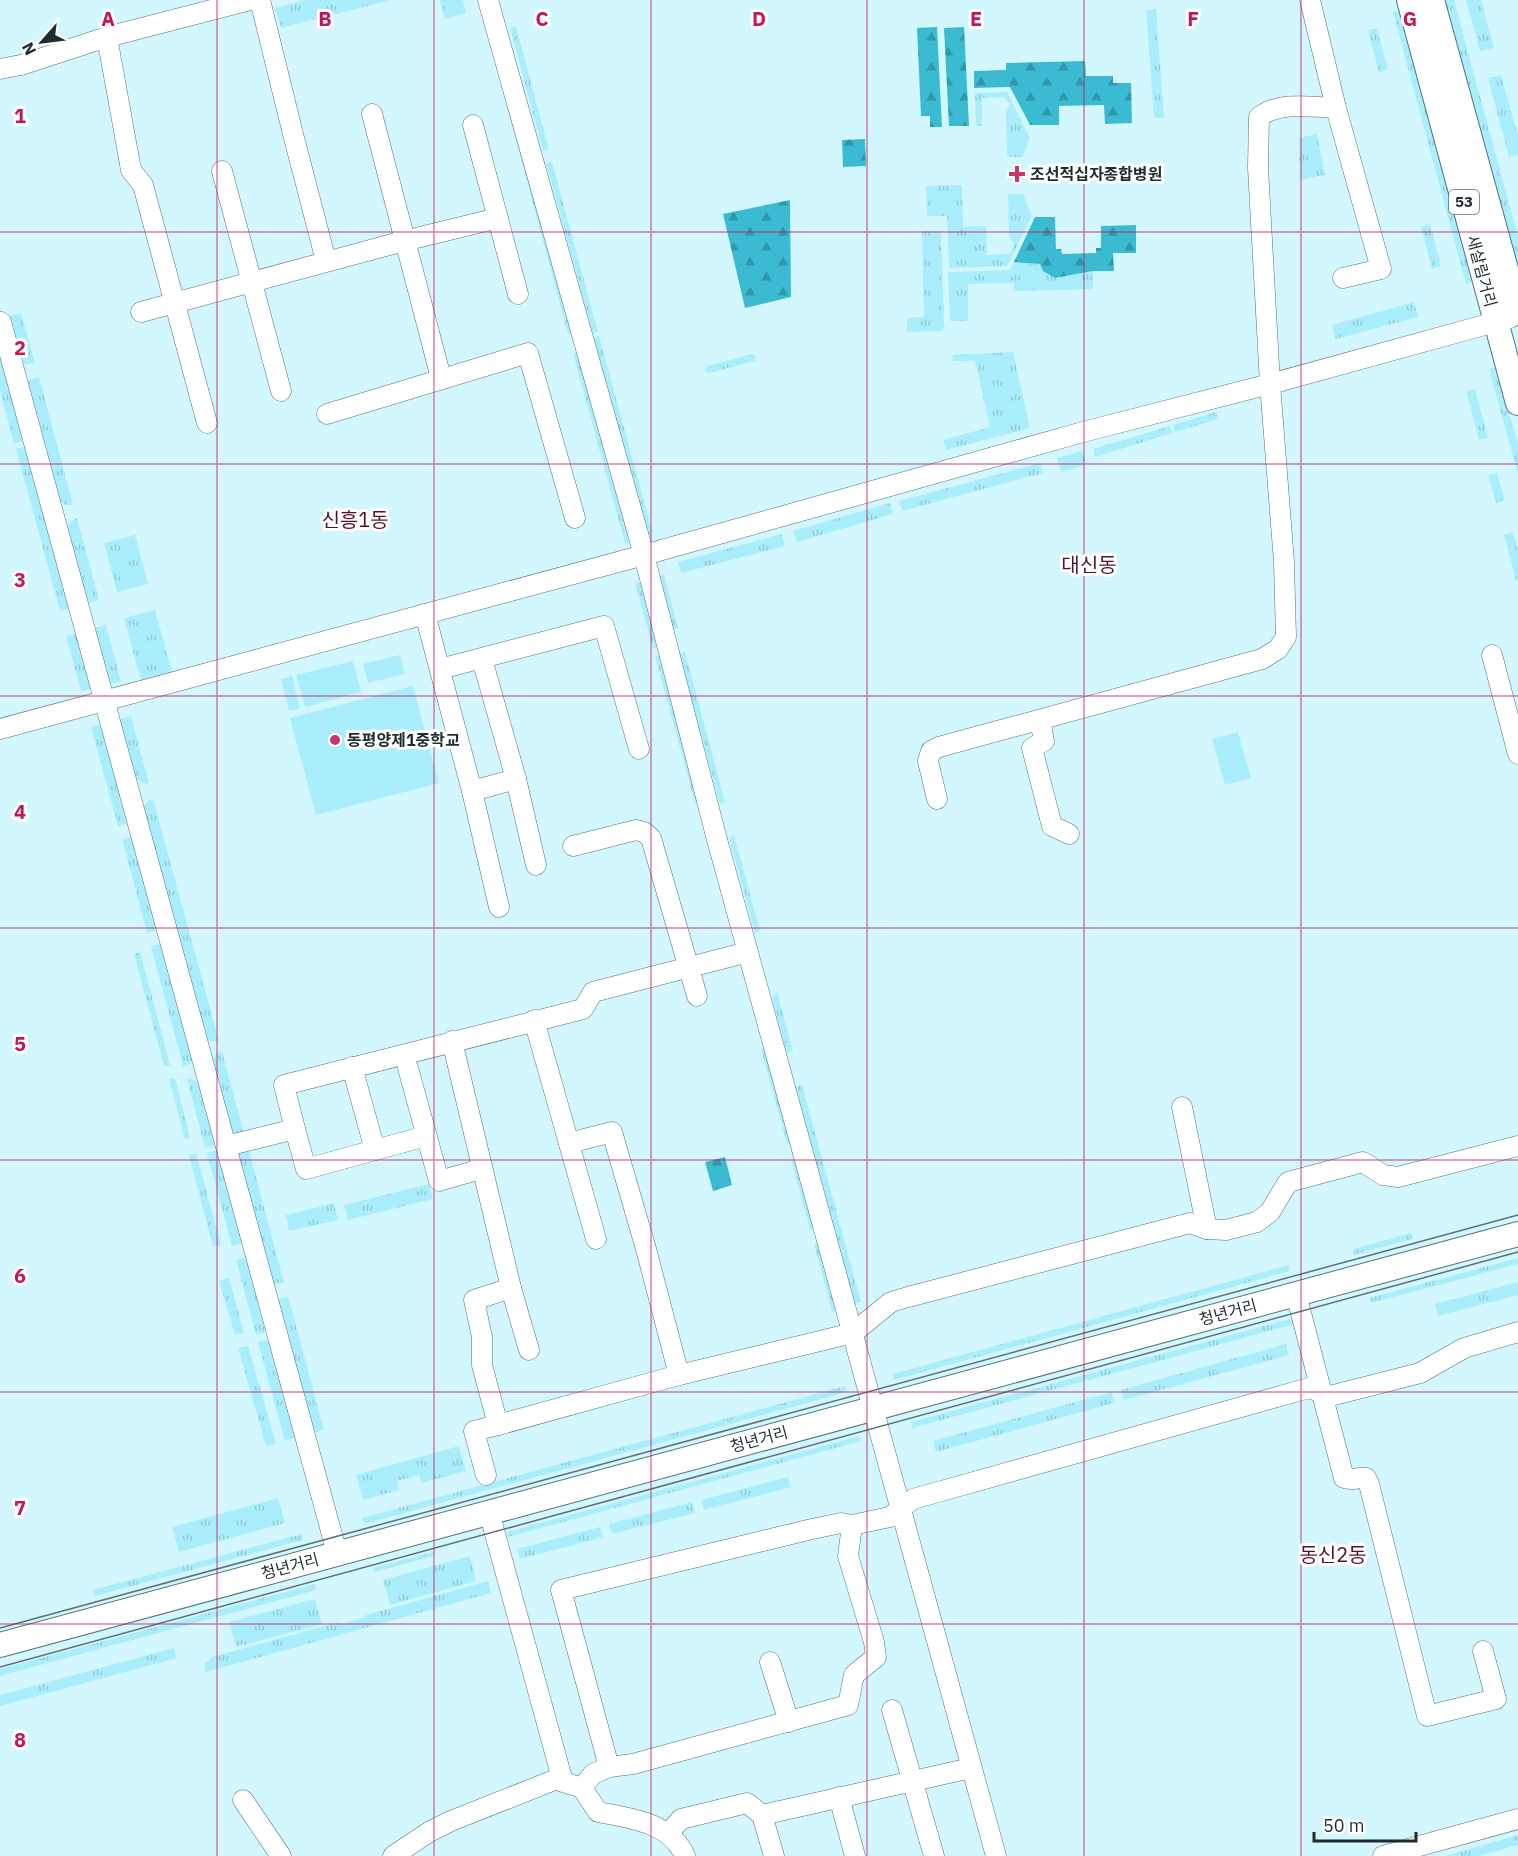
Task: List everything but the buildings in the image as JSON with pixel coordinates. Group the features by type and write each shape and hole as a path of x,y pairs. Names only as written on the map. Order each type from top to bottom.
{"main road":[{"name":"새살림거리","path":"1409,0 1510,317"},
{"name":"새살림거리","path":"1432,0 1510,317 1518,403"},
{"name":"청년거리","path":"0,1645 1518,1234"}],"street":[{"path":"0,68 21,65 107,37 250,0"},
{"path":"260,0 327,261"},
{"path":"490,0 644,555 716,836 996,1856"},
{"path":"1310,0 1336,108 1381,269 1342,278"},
{"path":"107,37 131,170 143,184 207,423"},
{"path":"937,798 928,761 931,752 939,747 1262,659 1278,649 1286,637 1284,562 1270,384 1258,168 1259,117 1268,110 1294,106 1336,108"},
{"path":"372,114 441,378"},
{"path":"473,125 518,294"},
{"path":"222,171 281,391"},
{"path":"141,312 327,261 498,218"},
{"path":"0,729 1510,317"},
{"path":"1,322 337,1553"},
{"path":"327,414 528,353 575,518"},
{"path":"425,614 472,791 499,907"},
{"path":"440,669 604,626 639,749"},
{"path":"1492,655 1518,754"},
{"path":"482,659 516,779 536,864"},
{"path":"1040,720 1044,741 1032,748 1052,826 1069,834"},
{"path":"472,791 516,779"},
{"path":"573,846 636,830 644,832 651,838 697,996"},
{"path":"426,1136 306,1169 284,1085 583,1009 593,992 748,952"},
{"path":"534,1020 596,1239"},
{"path":"452,1041 481,1169 529,1350"},
{"path":"352,1067 375,1150"},
{"path":"408,1068 439,1181 481,1169"},
{"path":"1182,1107 1207,1229"},
{"path":"226,1146 296,1130"},
{"path":"569,1143 612,1132 679,1375"},
{"path":"486,1475 474,1431 679,1375 853,1333 891,1302 908,1297 1190,1223 1207,1229 1226,1230 1257,1222 1270,1212 1288,1182 1363,1162 1383,1175 1398,1177 1518,1146"},
{"path":"498,1425 482,1365 482,1338 474,1300 511,1288"},
{"path":"1296,1294 1344,1478 1350,1480 1359,1477 1366,1478 1368,1484 1427,1716 1496,1698 1483,1651"},
{"path":"609,1767 561,1590 812,1528 841,1523 852,1525 890,1517 912,1499 1309,1388 1330,1396 1420,1373 1464,1348 1518,1332"},
{"path":"489,1512 564,1782 582,1788 598,1812 639,1819 668,1834 682,1849 685,1856"},
{"path":"582,1788 593,1774 609,1767 633,1764 848,1705 854,1675 876,1657 874,1642 848,1556 852,1525"},
{"path":"770,1662 789,1722"},
{"path":"892,1710 934,1856"},
{"path":"762,1815 971,1768"},
{"path":"393,1856 429,1832 451,1821 562,1777"},
{"path":"839,1797 855,1856"},
{"path":"243,1800 281,1856"},
{"path":"668,1834 681,1819 747,1803 762,1815 774,1856"},
{"path":"1383,1856 1518,1819"}],"green space":[{"path":"305,0 391,0 281,28 275,8"},
{"path":"440,0 463,0 466,13 445,19"},
{"path":"1443,0 1454,0 1518,237 1518,270"},
{"path":"1466,0 1481,0 1494,48 1480,51"},
{"path":"1156,9 1164,118 1154,118 1146,10"},
{"path":"1400,10 1474,282 1466,284 1393,12"},
{"path":"516,26 549,150 543,151 510,28"},
{"path":"937,27 942,127 930,127 930,116 921,116 917,28"},
{"path":"964,27 969,126 949,126 944,28"},
{"path":"1377,28 1388,70 1379,73 1368,30"},
{"path":"1085,61 1086,76 1113,76 1113,83 1131,83 1132,123 1105,124 1104,105 1059,106 1059,125 1030,125 1010,87 974,88 974,71 1006,70 1006,63"},
{"path":"1501,75 1518,136 1518,155 1509,157 1488,78"},
{"path":"505,83 573,333 568,334 501,84"},
{"path":"1007,92 1030,138 1023,157 1007,157 1006,113 1010,104 1004,97 982,98 982,126 976,126 975,93"},
{"path":"1317,134 1325,175 1300,180 1299,138"},
{"path":"865,139 866,166 843,167 842,140"},
{"path":"552,162 598,332 593,334 546,163"},
{"path":"1140,163 1148,163 1153,168 1151,179 1140,181 1135,176 1135,168"},
{"path":"962,185 963,227 986,226 987,255 1009,254 1012,251 1014,243 1009,237 1008,194 1023,194 1032,216 1007,266 949,268 947,216 927,216 926,186"},
{"path":"790,200 791,297 745,308 723,214"},
{"path":"1035,217 1055,217 1056,249 1061,249 1062,254 1096,253 1096,248 1101,248 1101,226 1136,225 1136,253 1113,253 1114,271 1093,271 1055,278 1043,271 1040,264 1014,262"},
{"path":"1430,224 1441,266 1432,269 1421,227"},
{"path":"922,231 941,231 944,327 941,331 907,332 907,318 924,317"},
{"path":"1014,262 1040,264 1055,278 1093,271 1093,289 1014,291 1014,283 968,284 968,321 950,321 948,272 1010,270"},
{"path":"1414,302 1418,317 1336,339 1332,325"},
{"path":"21,313 35,363 24,364 22,361 10,316"},
{"path":"599,336 653,534 647,535 594,338"},
{"path":"0,351 24,441 14,443 0,391"},
{"path":"578,352 630,542 625,543 573,353"},
{"path":"1013,352 1030,428 946,450 943,440 990,427 975,361 953,361 952,355"},
{"path":"752,354 757,357 754,361 709,373 705,371 707,366"},
{"path":"1497,366 1518,445 1518,474 1489,369"},
{"path":"39,377 73,505 65,505 59,498 28,384 29,380"},
{"path":"1475,389 1488,438 1479,440 1466,391"},
{"path":"1216,412 1218,419 1175,432 1173,425"},
{"path":"1170,426 1172,433 1095,457 1093,449"},
{"path":"26,446 70,608 60,611 16,449"},
{"path":"1082,451 1086,465 1061,472 1057,458"},
{"path":"1040,463 1043,473 902,511 899,501"},
{"path":"1497,473 1505,500 1496,503 1488,475"},
{"path":"890,503 893,514 797,542 793,531"},
{"path":"77,518 99,600 88,603 67,529 72,520"},
{"path":"1513,532 1518,550 1518,580 1516,580 1504,535"},
{"path":"782,534 785,546 681,573 678,562"},
{"path":"135,535 148,584 117,592 104,543"},
{"path":"664,574 678,628 673,630 658,576"},
{"path":"640,581 658,647 653,649 635,582"},
{"path":"155,610 172,672 141,681 124,618"},
{"path":"106,625 121,681 109,684 94,628"},
{"path":"76,633 92,689 81,691 66,636"},
{"path":"685,652 725,802 720,804 679,653"},
{"path":"660,654 700,801 695,803 655,656"},
{"path":"400,655 405,674 368,683 363,664"},
{"path":"353,661 361,692 305,707 296,675"},
{"path":"292,676 300,708 289,711 281,679"},
{"path":"413,686 439,783 316,815 290,718"},
{"path":"131,716 149,783 145,784 135,778 119,719"},
{"path":"101,724 128,823 118,826 91,727"},
{"path":"1238,732 1251,778 1225,785 1212,739"},
{"path":"153,799 219,1041 208,1041 205,1038 143,807"},
{"path":"734,835 760,931 755,933 730,841"},
{"path":"132,837 157,930 147,933 122,839"},
{"path":"161,944 193,1063 183,1066 151,946"},
{"path":"140,952 170,1065 164,1066 134,954"},
{"path":"777,992 793,1051 787,1053 773,1001"},
{"path":"761,1049 766,1050 791,1142 787,1144"},
{"path":"222,1052 245,1136 233,1139 212,1062 216,1054"},
{"path":"175,1078 190,1138 185,1139 169,1079"},
{"path":"190,1078 199,1083 216,1145 205,1148 187,1079"},
{"path":"802,1085 861,1302 855,1304 796,1087"},
{"path":"248,1147 284,1282 273,1284 236,1151"},
{"path":"217,1150 242,1243 232,1246 207,1153"},
{"path":"196,1153 221,1245 213,1247 189,1155"},
{"path":"725,1157 732,1185 713,1191 705,1162"},
{"path":"796,1158 815,1228 810,1230 791,1159"},
{"path":"429,1184 433,1199 348,1220 344,1205"},
{"path":"334,1203 338,1220 289,1231 286,1215"},
{"path":"1411,1233 1412,1239 1354,1255 1353,1249"},
{"path":"814,1244 819,1244 838,1310 832,1312"},
{"path":"246,1257 265,1330 264,1333 256,1335 236,1260"},
{"path":"1518,1258 1518,1264 1371,1303 1369,1298"},
{"path":"1289,1265 1290,1271 894,1380 893,1374"},
{"path":"229,1278 244,1333 235,1335 219,1281"},
{"path":"1518,1282 1518,1295 1438,1316 1435,1304"},
{"path":"288,1296 324,1430 313,1433 278,1300"},
{"path":"1300,1316 1302,1322 912,1428 911,1422"},
{"path":"266,1340 269,1342 295,1438 285,1441 258,1342"},
{"path":"1286,1344 1289,1355 1124,1400 1121,1390"},
{"path":"248,1346 276,1444 266,1446 238,1348"},
{"path":"845,1386 847,1392 364,1524 362,1518"},
{"path":"1112,1392 1114,1403 936,1452 933,1441"},
{"path":"859,1436 861,1441 508,1537 507,1532"},
{"path":"459,1446 466,1471 422,1483 419,1475 397,1481 399,1490 363,1500 356,1475"},
{"path":"788,1477 791,1487 704,1510 701,1500"},
{"path":"278,1498 285,1523 179,1552 172,1527"},
{"path":"692,1502 695,1513 612,1534 609,1524"},
{"path":"600,1527 603,1537 520,1559 517,1549"},
{"path":"302,1534 303,1540 95,1596 93,1590"},
{"path":"433,1552 434,1556 374,1572 373,1568"},
{"path":"470,1556 476,1581 390,1605 383,1580"},
{"path":"488,1581 491,1593 206,1672 204,1664 212,1657 339,1622 341,1624"},
{"path":"315,1584 316,1590 0,1676 0,1669"},
{"path":"315,1599 322,1624 236,1647 229,1622"},
{"path":"174,1648 177,1658 0,1706 0,1695"},
{"path":"1518,1835 1518,1845 1479,1856 1445,1856"}],"tram line":[{"path":"0,1628 1518,1215"},
{"path":"0,1667 1518,1252"}],"place":[{"name":"조선적십자종합병원","path":"1017,174"},
{"name":"동평양제1중학교","path":"335,740"}],"district":[{"name":"신흥1동","path":"355,520"},
{"name":"대신동","path":"1089,565"},
{"name":"동신2동","path":"1333,1555"}]}
